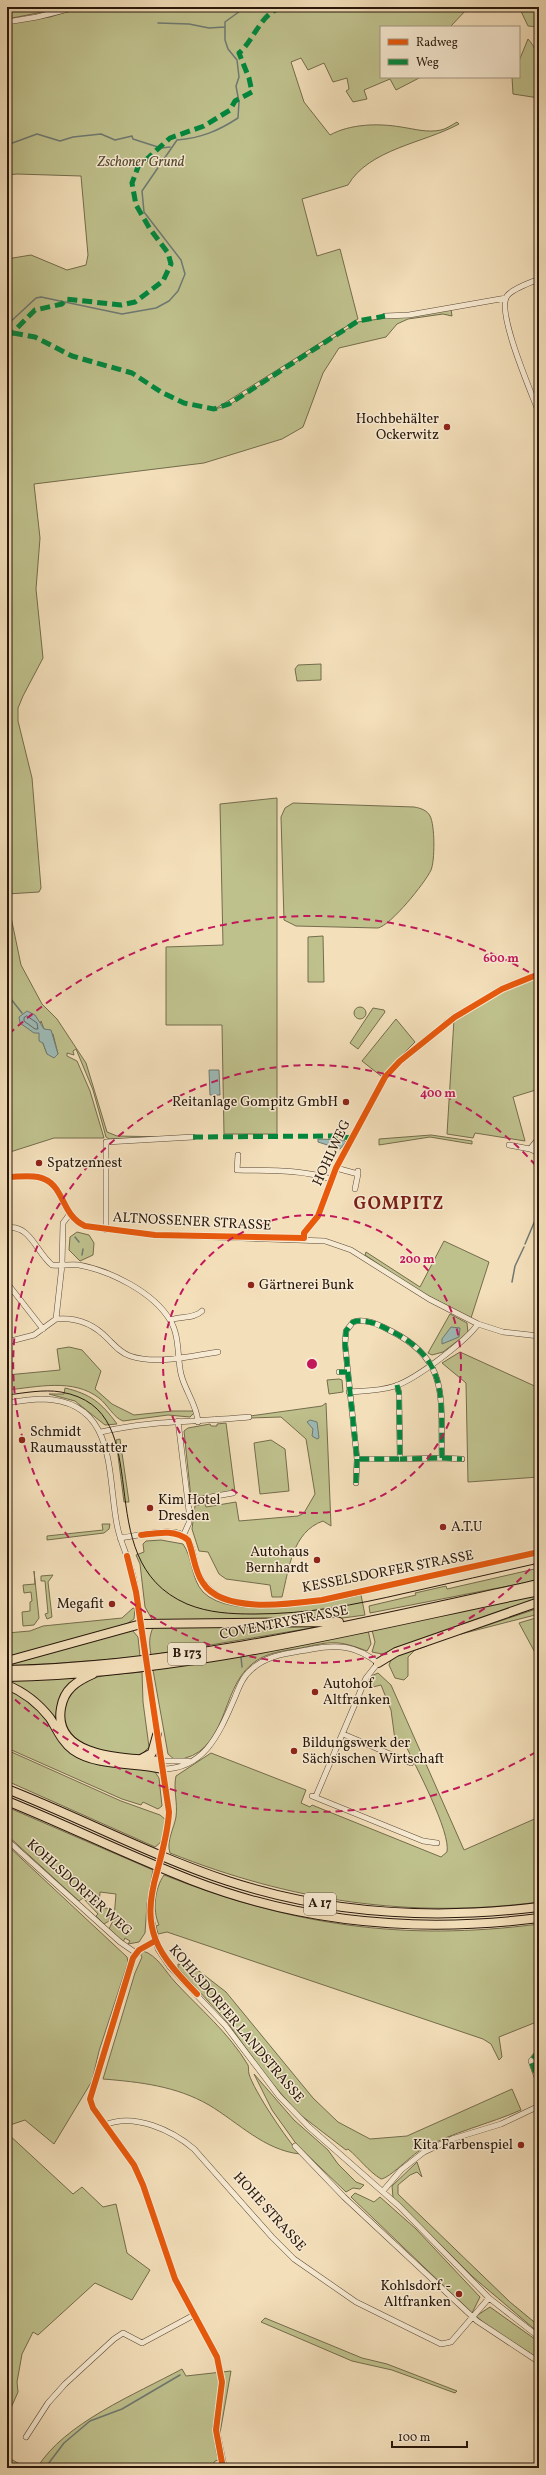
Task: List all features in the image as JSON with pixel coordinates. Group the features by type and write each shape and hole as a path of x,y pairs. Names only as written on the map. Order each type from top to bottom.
{"highway":[{"name":"COVENTRYSTRASSE","path":"7,1670 99,1664 197,1652 366,1620 539,1584"},
{"name":"B 173","path":"7,1677 102,1671 191,1660 303,1641 539,1591"},
{"path":"378,1663 396,1652 539,1602"},
{"path":"7,1661 141,1624 311,1624 366,1620"},
{"path":"102,1671 76,1682 66,1694 60,1713 64,1729 74,1743 84,1750 141,1759 162,1765"},
{"path":"7,1685 24,1694 40,1707 65,1743 74,1751 96,1759 162,1765"},
{"path":"141,1759 152,1753 157,1736"},
{"name":"A 17","path":"7,1789 195,1869 269,1893 308,1902 375,1912 428,1914 484,1913 539,1907"},
{"name":"A 17","path":"7,1801 191,1880 285,1909 333,1918 400,1925 480,1924 539,1918"}],"street":[{"path":"7,22 36,17 76,7"},
{"path":"385,316 409,315 506,298 516,290 539,279"},
{"path":"506,298 513,344 539,413"},
{"path":"446,1023 502,989 539,974"},
{"name":"HOHLWEG","path":"304,1238 304,1234 318,1216 336,1168 385,1077"},
{"path":"106,1230 106,1142 193,1137"},
{"path":"530,1149 539,1138"},
{"path":"509,1146 530,1149 539,1153"},
{"path":"238,1155 238,1170 288,1170 310,1173 331,1179"},
{"name":"HOHLWEG","path":"336,1168 358,1172 355,1190"},
{"path":"7,1177 36,1177 46,1179 56,1188 69,1215 63,1223 62,1265 56,1319"},
{"name":"ALTNOSSENER STRASSE","path":"69,1215 85,1226 106,1230 182,1236 304,1238 325,1241 351,1250 424,1296 478,1324 503,1332 539,1336"},
{"path":"7,1228 14,1226 22,1229 52,1265 94,1268 117,1276 147,1296 170,1320 175,1332 178,1357 185,1390 197,1410 198,1422"},
{"path":"7,1283 43,1329"},
{"path":"170,1320 177,1317 198,1315 202,1311"},
{"path":"7,1342 25,1339 43,1329 56,1319 85,1322 99,1331 128,1356 148,1360 218,1352"},
{"path":"356,1483 357,1459 344,1344 346,1331 353,1322 360,1320 381,1326 413,1344 430,1364 440,1384 442,1458"},
{"path":"349,1392 384,1389 396,1385 460,1344 478,1324"},
{"path":"339,1372 347,1372"},
{"path":"396,1385 399,1392 400,1459"},
{"path":"7,1403 41,1399 67,1403 86,1414 101,1432 124,1426 178,1421 198,1422 249,1417"},
{"path":"120,1538 166,1533 183,1536 189,1523 188,1501 178,1421"},
{"name":"KOHLSDORFER LANDSTRASSE","path":"101,1432 106,1444 120,1538 134,1578 169,1812 166,1837 153,1885 150,1912 155,1941 170,1967 225,2025 278,2096 309,2127 383,2191 489,2298 539,2337"},
{"path":"357,1459 462,1459"},
{"path":"188,1501 233,1493"},
{"name":"KESSELSDORFER STRASSE","path":"183,1536 188,1540 199,1577 206,1588 217,1597 237,1603 290,1604 322,1600 539,1552"},
{"path":"162,1765 195,1760 209,1749 216,1739 242,1682 248,1672 259,1663 282,1655 338,1646 361,1651 378,1663 366,1678 343,1734 314,1796 423,1841 437,1843"},
{"path":"343,1734 411,1763"},
{"name":"KOHLSDORFER WEG","path":"7,1840 120,1942 136,1954"},
{"name":"KOHLSDORFER WEG","path":"155,1941 143,1946 136,1954 97,2070 90,2099 93,2108 134,2165 140,2178 175,2279 213,2348 221,2373 216,2430 223,2468"},
{"path":"539,2052 531,2060 539,2083"},
{"path":"383,2191 401,2170 424,2152 452,2139 501,2124 539,2106"},
{"name":"HOHE STRASSE","path":"106,2125 124,2122 151,2125 171,2132 182,2139 194,2149 272,2238 294,2259 356,2302 441,2344 451,2342 489,2298"},
{"path":"295,2146 344,2197 472,2317 487,2329 539,2362"},
{"path":"26,2437 48,2403 65,2384 114,2339 123,2334 128,2335 138,2343 142,2343 194,2315"}],"green space":[{"path":"7,7 68,7 7,19"},
{"name":"Zschoner Grund","path":"82,7 468,8 451,26 380,26 380,78 419,78 396,90 390,79 364,90 367,99 353,102 346,91 349,89 347,78 333,82 324,63 308,70 301,58 291,62 304,102 330,135 338,131 364,125 392,126 436,131 449,127 457,122 459,124 383,155 369,163 357,173 348,185 302,199 317,256 340,249 358,319 215,409 229,405 358,322 451,309 452,316 443,314 408,319 397,324 386,337 339,348 323,373 303,427 282,439 204,463 34,484 40,538 36,589 43,658 18,708 18,721 32,778 41,888 39,892 7,894 7,259 31,255 67,270 86,265 88,255 81,176 7,175 7,23 50,17"},
{"path":"519,7 539,7 539,27 528,26"},
{"path":"528,39 533,45 538,59 539,98 513,94 512,78 520,78 520,59"},
{"path":"321,664 321,680 297,681 295,669 298,665"},
{"path":"277,798 277,1134 224,1134 222,1025 166,1025 166,947 223,945 220,804"},
{"path":"293,803 414,807 427,812 432,821 434,835 432,865 428,876 399,912 391,920 378,928 296,926 284,920 281,817 285,808"},
{"path":"7,898 21,965 42,1004 57,1019 86,1063 107,1132 117,1136 166,1137 109,1139 106,1137 93,1090 76,1049 73,1051 74,1055 67,1053 67,1056 77,1061 90,1091 104,1138 54,1138 7,1153","holes":["41,1021 44,1029 53,1034 58,1054 47,1054 39,1033"]},
{"path":"323,936 324,982 308,982 308,937"},
{"path":"539,976 539,1089 513,1097 525,1141 475,1133 473,1138 447,1134 454,1019 503,990"},
{"path":"362,1007 365,1008 365,1018 358,1019 355,1018 354,1011 355,1008"},
{"path":"373,1008 384,1010 385,1012 358,1049 350,1043"},
{"path":"396,1019 415,1042 381,1076 362,1061"},
{"path":"431,1135 472,1141 472,1144 430,1137 379,1145 379,1139"},
{"path":"77,1232 89,1235 94,1243 93,1255 80,1261 69,1250 70,1237"},
{"path":"444,1241 489,1262 471,1318 417,1290 365,1255 366,1252 420,1287"},
{"path":"450,1314 467,1323 468,1333 443,1352 432,1355 428,1353"},
{"path":"69,1347 82,1350 101,1371 95,1389 112,1404 134,1415 173,1411 193,1411 194,1413 190,1417 168,1415 123,1421 116,1417 99,1398 78,1388 55,1385 7,1390 7,1375 60,1370 57,1349"},
{"path":"460,1352 539,1388 539,1435 536,1435 539,1477 468,1482 466,1383 442,1363"},
{"path":"327,1380 342,1380 343,1392 329,1394"},
{"path":"65,1388 74,1390 94,1400 106,1410 117,1424 105,1425 75,1401 49,1394 64,1394"},
{"path":"326,1403 331,1526 323,1521 313,1526 298,1542 290,1564 282,1597 272,1597 270,1585 226,1579 219,1574 208,1552 199,1551 192,1529 195,1506 205,1503 206,1507 236,1502 239,1521 298,1516 304,1513 315,1494 306,1439 281,1417 250,1418 250,1416 322,1406"},
{"path":"226,1423 235,1492 191,1498 184,1431 188,1428 210,1424 211,1426 217,1426 217,1424"},
{"path":"120,1439 129,1502 124,1502 116,1440"},
{"path":"271,1440 285,1449 289,1491 260,1494 254,1443"},
{"path":"102,1524 110,1524 109,1529 104,1533 47,1540 47,1536 103,1530"},
{"path":"161,1540 183,1544 189,1556 199,1587 203,1592 216,1601 234,1606 256,1608 302,1605 361,1595 365,1615 328,1620 153,1621 145,1607 140,1564 136,1555 144,1552 143,1544 146,1541"},
{"path":"539,1568 539,1580 370,1613 369,1606 416,1595 415,1593 446,1586 447,1589"},
{"path":"34,1571 39,1618 34,1625 23,1626 22,1612 30,1611 30,1602 32,1601 31,1592 24,1593 23,1585 35,1584"},
{"path":"53,1575 48,1582 52,1617 47,1619 45,1614 48,1613 45,1581 41,1581 41,1576"},
{"path":"539,1594 539,1600 382,1654 372,1652 375,1642 372,1630"},
{"path":"133,1608 135,1609 134,1619 125,1625 7,1658 7,1633 30,1631 43,1626 122,1618"},
{"path":"539,1608 539,1614 461,1634"},
{"path":"539,1617 539,1660 519,1623"},
{"path":"329,1625 151,1655 150,1640 153,1627"},
{"path":"132,1630 138,1637 140,1657 7,1667 7,1663"},
{"path":"368,1630 371,1644 367,1651 342,1643 328,1643 269,1654 257,1660 241,1675 214,1734 205,1747 192,1756 175,1760 168,1754 153,1670"},
{"path":"427,1643 427,1646 415,1650 408,1657 408,1676 404,1680 395,1678 389,1665 393,1655"},
{"path":"142,1672 143,1702 149,1747 139,1757 99,1751 77,1742 67,1728 64,1713 65,1706 71,1694 78,1686 97,1677"},
{"path":"378,1673 391,1685 464,1850 539,1817 539,1902 491,1907 444,1908 397,1907 351,1902 306,1894 260,1883 215,1870 170,1853 169,1844 176,1817 176,1776 211,1753 306,1790 301,1803 310,1807 312,1805 441,1857 447,1852 447,1842 444,1830 424,1782 405,1744 395,1740 391,1710 381,1685 373,1687 368,1684 371,1676"},
{"path":"83,1675 75,1681 59,1718 83,1753 52,1717 7,1684 7,1679"},
{"path":"7,1688 39,1709 57,1736 155,1772 159,1778 162,1806 158,1809 143,1802 141,1805 122,1799 7,1748"},
{"path":"7,1750 121,1801 160,1815 166,1820 164,1835 161,1842 155,1847 7,1781"},
{"path":"7,1807 153,1870 147,1904 145,1933 139,1942 128,1944 130,1941 125,1938 123,1942 109,1929 114,1918 116,1894 100,1892 99,1907 111,1909 109,1921 104,1924 96,1916 98,1914 83,1898 79,1901 7,1835"},
{"path":"7,1845 127,1957 128,1962 99,2051 92,2081 54,2144 25,2120 7,2126"},
{"path":"164,1875 211,1892 257,1906 302,1917 348,1925 394,1930 440,1931 489,1929 539,1924 539,2021 499,2037 502,2057 499,2060 491,2044 483,2039 167,1932 158,1934 156,1926 159,1925 155,1906 158,1886"},
{"path":"143,1951 157,1960 175,1982 232,2042 248,2065 249,2074 257,2092 279,2127 300,2154 275,2147 263,2141 209,2105 184,2093 158,2086 103,2079 135,1973 142,1957 140,1953"},
{"path":"178,1964 199,1971 226,1992 313,2098 338,2122 370,2139 407,2136 512,2089 521,2110 434,2143 417,2152 390,2175 381,2179 348,2149 346,2150 298,2113 264,2074 228,2023 178,1968"},
{"path":"254,2074 294,2120 328,2150 338,2164 356,2182 364,2185 360,2189 353,2188 346,2192 297,2145 272,2110"},
{"path":"7,2133 73,2194 82,2187 103,2207 116,2204 127,2253 150,2270 132,2300 95,2283 38,2335 33,2332 22,2354 17,2382 18,2392 7,2417"},
{"path":"417,2162 422,2177 417,2172 410,2175 398,2185 398,2194 510,2302 539,2326 539,2333 473,2277 393,2197 392,2186"},
{"path":"355,2193 374,2202 380,2197 416,2229 480,2297 472,2313 351,2197"},
{"path":"490,2307 539,2342 539,2359 486,2325 476,2316"},
{"path":"265,2318 362,2358 387,2364 457,2391 455,2393 392,2370 352,2361 261,2322"},
{"path":"182,2369 186,2376 231,2371 220,2433 227,2468 221,2468 219,2460 215,2461 210,2468 37,2468 49,2452 83,2423 123,2399"},
{"path":"7,2457 27,2468 7,2468"}],"water":[{"path":"27,1011 35,1015 44,1029 51,1030 58,1054 54,1058 47,1054 43,1043 39,1041 39,1033 34,1033 20,1023 19,1017"},
{"path":"209,1070 219,1070 220,1095 210,1095"},
{"path":"318,1139 344,1140 346,1142 340,1149 318,1142"},
{"path":"451,1327 460,1328 459,1337 442,1344 442,1339"},
{"path":"310,1420 317,1422 319,1438 317,1439 312,1436 313,1429 307,1422"}],"waterway":[{"path":"7,325 36,298 41,297 122,314 156,308 169,301 178,291 185,274 181,260 144,212 142,191 177,140 194,138 209,133 238,118 239,102 236,86 239,77 237,60 228,49 225,40 225,22 240,11 260,7"},
{"path":"158,23 189,24 209,28 225,27"},
{"path":"7,145 37,134 60,141 73,137 101,134 115,140 132,136 133,139 161,148 170,147"},
{"path":"7,994 22,1013"},
{"path":"525,1244 539,1211"},
{"path":"75,1237 79,1242"},
{"path":"512,1282 515,1266 524,1247"},
{"path":"82,1255 83,1249"},
{"path":"241,1657 242,1667"},
{"path":"45,2468 64,2443 90,2421 122,2409 180,2375"},
{"path":"217,2455 213,2428 218,2394"}],"tram line":[{"path":"7,1395 54,1391 61,1392 92,1404 110,1426 119,1455 129,1522 138,1554 156,1583 187,1604 195,1607 237,1614 274,1614 312,1611 368,1601 539,1563"}],"marked path":[{"path":"7,338 35,310 62,304 66,299 121,305 135,302 163,281 171,264 168,253 150,229 136,205 132,183 138,167 170,138 204,126 230,110 235,101 252,92 249,78 239,53 268,15 274,10 282,7"},
{"path":"340,7 370,8"},
{"path":"13,333 35,337 72,356 132,373 161,392 184,403 214,409 229,404 358,321 385,316"},
{"path":"193,1137 336,1136 351,1138"},
{"path":"397,1385 399,1393 400,1459 357,1459 345,1344 346,1331 353,1322 363,1321 377,1324 391,1331 410,1343 424,1355 433,1369 441,1400 442,1458 400,1459"},
{"path":"339,1372 347,1372"},
{"path":"442,1458 462,1459"},
{"path":"356,1483 357,1459"},
{"path":"539,2051 531,2061 539,2083"}],"cycle path":[{"path":"7,1177 34,1176 47,1180 54,1186 71,1214 77,1221 85,1226 155,1235 304,1238 304,1233 318,1216 336,1168 385,1077 400,1061 455,1017 502,989 539,974"},
{"path":"141,1535 153,1533 172,1533 183,1537 188,1540 200,1578 213,1593 226,1599 258,1605 276,1605 322,1600 539,1552"},
{"path":"127,1556 136,1592 169,1812 166,1835 152,1892 150,1910 152,1926 162,1953 171,1966 197,1994"},
{"path":"155,1941 139,1950 133,1958 90,2099 93,2108 134,2165 143,2185 175,2279 217,2357 222,2382 216,2430 223,2468"}],"place":[{"name":"Hochbehälter Ockerwitz","path":"447,427"},
{"name":"Reitanlage Gompitz GmbH","path":"346,1102"},
{"name":"Spatzennest","path":"39,1163"},
{"name":"Gärtnerei Bunk","path":"251,1285"},
{"name":"Schmidt Raumausstatter","path":"22,1440"},
{"name":"Kim Hotel Dresden","path":"150,1508"},
{"name":"A.T.U","path":"443,1527"},
{"name":"Autohaus Bernhardt","path":"317,1560"},
{"name":"Megafit","path":"112,1604"},
{"name":"Autohof Altfranken","path":"315,1692"},
{"name":"Bildungswerk der Sächsischen Wirtschaft","path":"294,1751"},
{"name":"Kita Farbenspiel","path":"521,2145"},
{"name":"Kohlsdorf - Altfranken","path":"459,2294"}],"district":[{"name":"GOMPITZ","path":"399,1204"}]}
